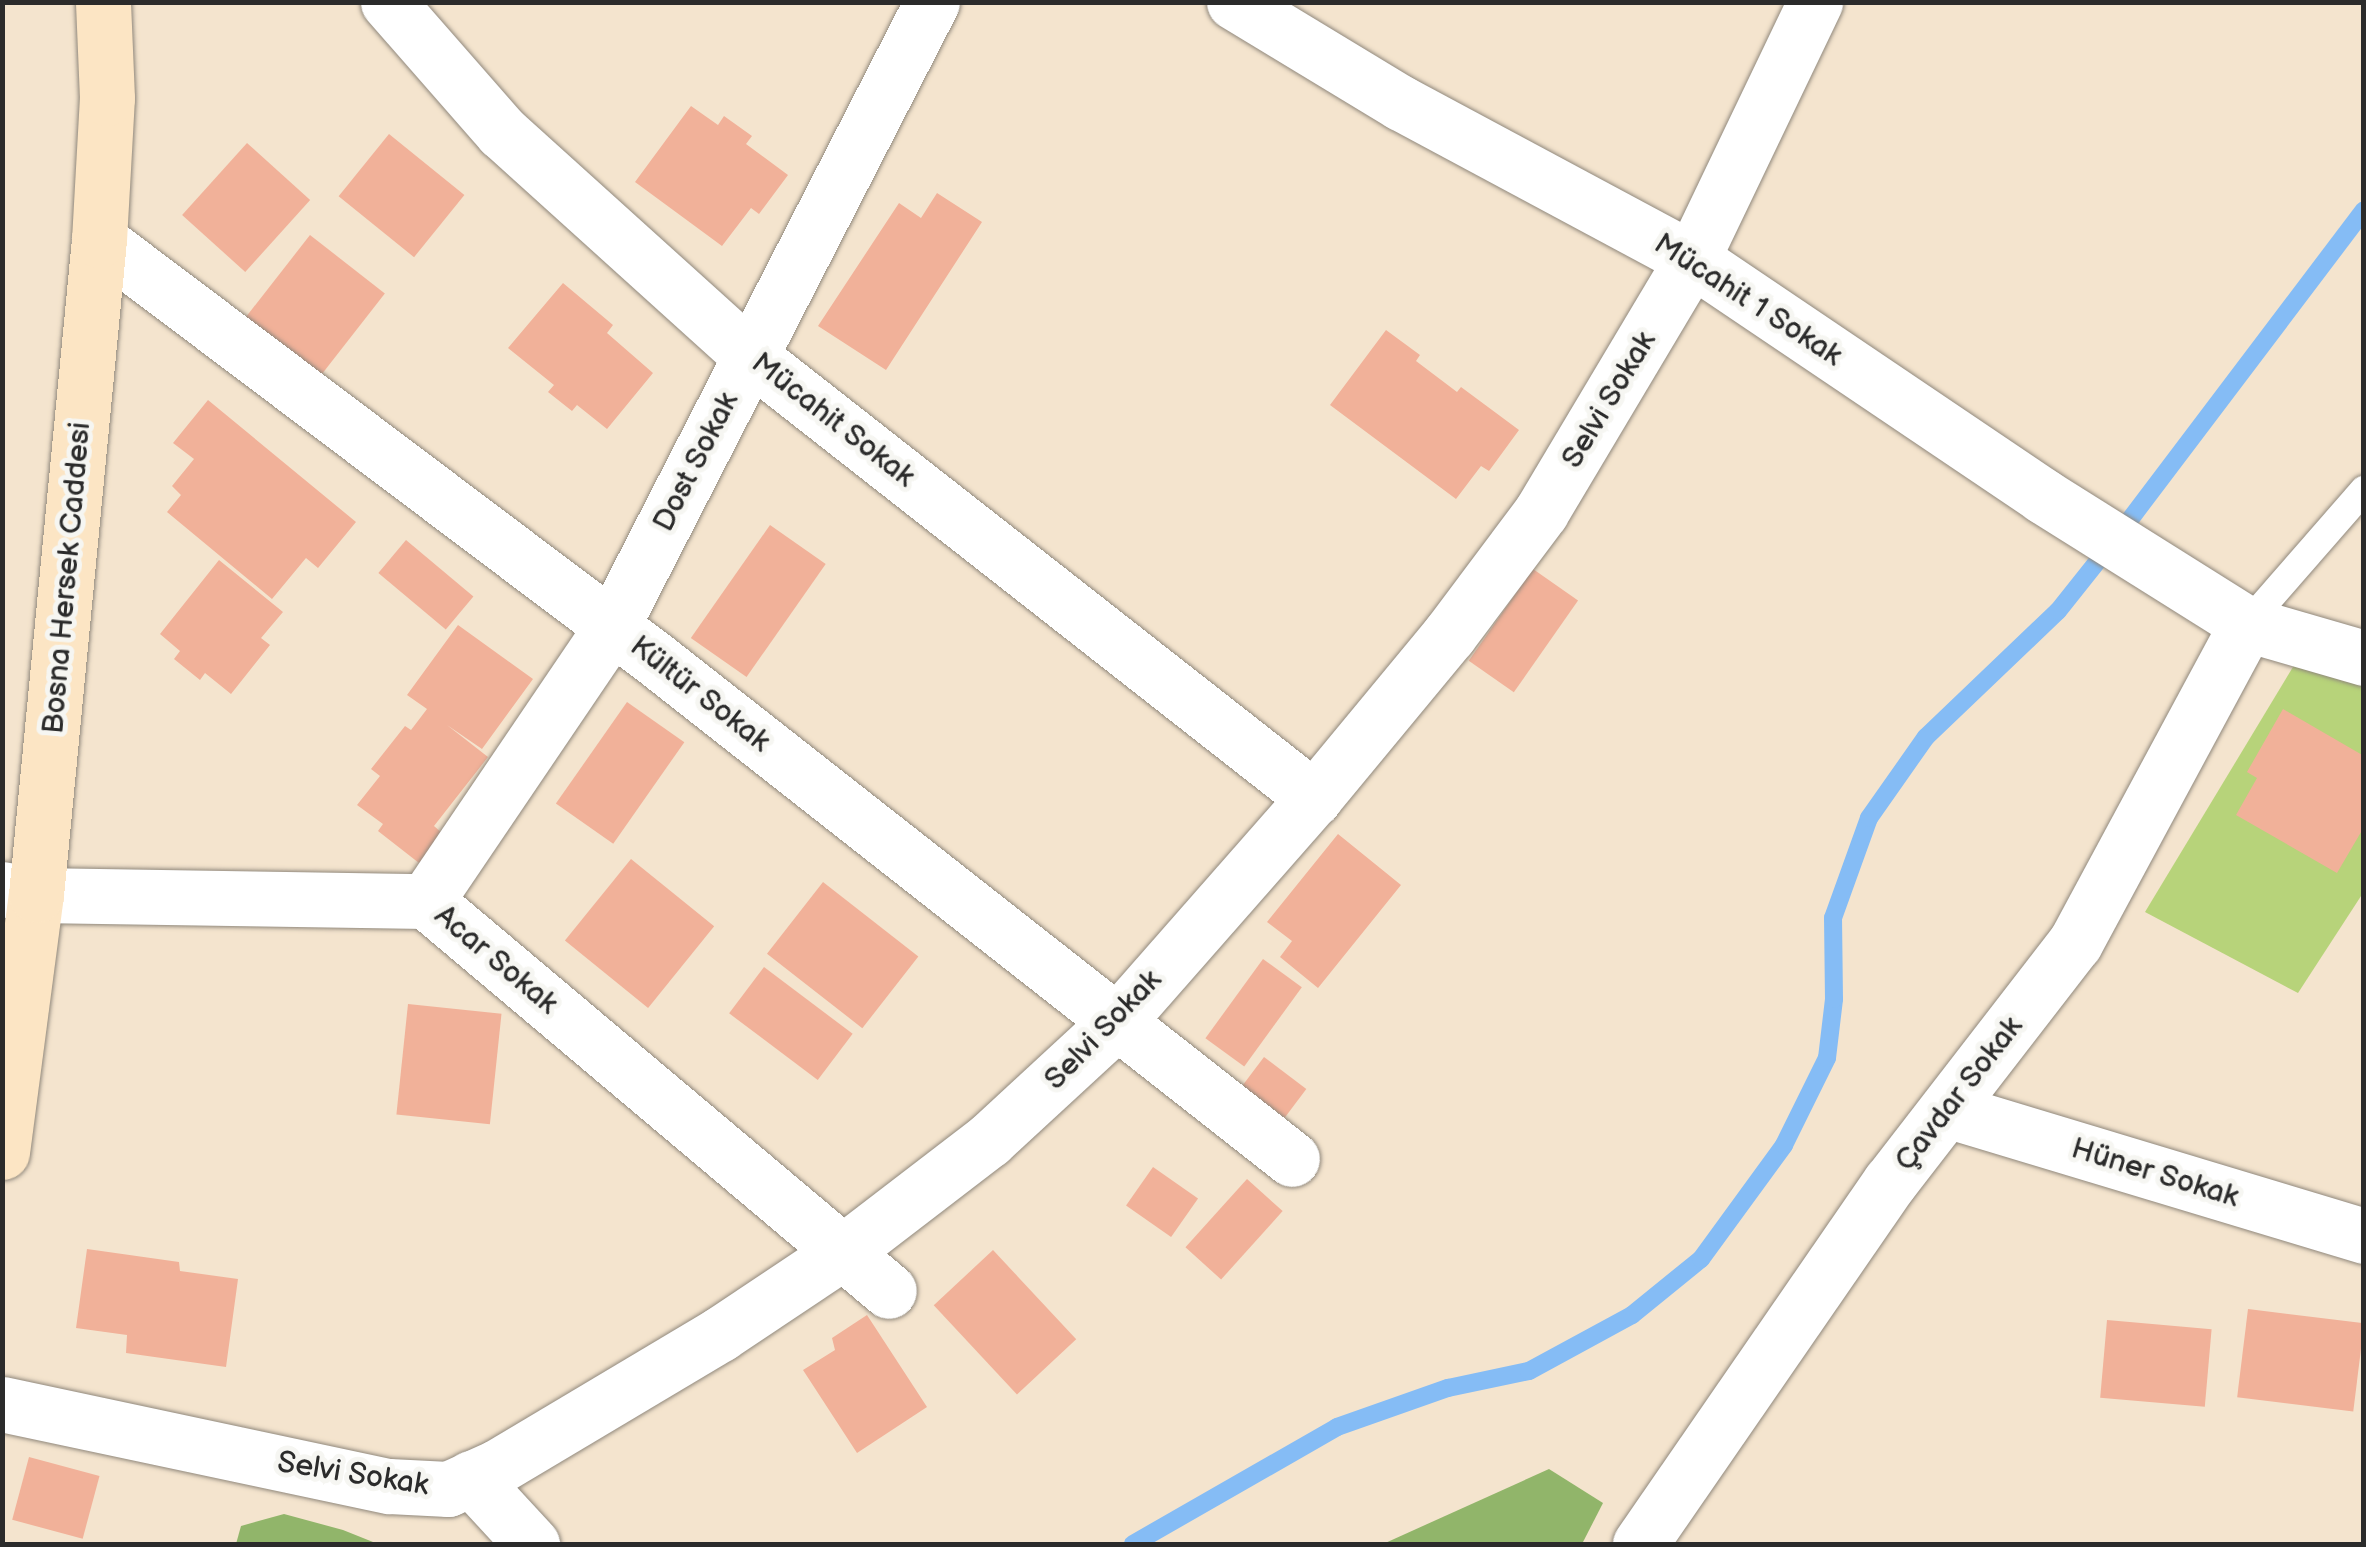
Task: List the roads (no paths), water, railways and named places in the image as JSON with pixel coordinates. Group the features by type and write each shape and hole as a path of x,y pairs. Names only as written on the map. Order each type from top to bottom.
{"main road":[{"name":"Bosna Hersek Caddesi","path":"2,1152 19,892 99,240 107,98 104,2"}],"street":[{"name":"Dost Sokak","path":"426,901 612,626 932,2"},
{"name":"Mücahit 1 Sokak","path":"1234,2 1402,103 1692,259 2043,496 2248,624 2364,658"},
{"name":"Selvi Sokak","path":"2,1404 388,1486 448,1489 580,1420 843,1252 988,1140 1116,1023 1314,798 1449,634 1541,512 1692,259 1814,2"},
{"name":"Mücahit Sokak","path":"415,13 502,132 750,356 1314,798"},
{"name":"Kültür Sokak","path":"99,240 612,626 1292,1160"},
{"name":"Çavdar Sokak","path":"1640,1544 1890,1182 2075,943 2248,624"},
{"name":"Acar Sokak","path":"19,892 426,901 889,1292"},
{"name":"Hüner Sokak","path":"1947,1110 2364,1236"},
{"path":"471,1478 532,1544"}],"lane":[{"path":"2248,624 2364,490"}],"waterway":[{"path":"2125,526 2364,210"},
{"path":"1133,1544 1337,1427 1448,1388 1529,1371 1632,1315 1701,1259 1784,1145 1827,1058 1834,999 1833,918 1869,818 1926,737 2058,611 2101,557"}]}
